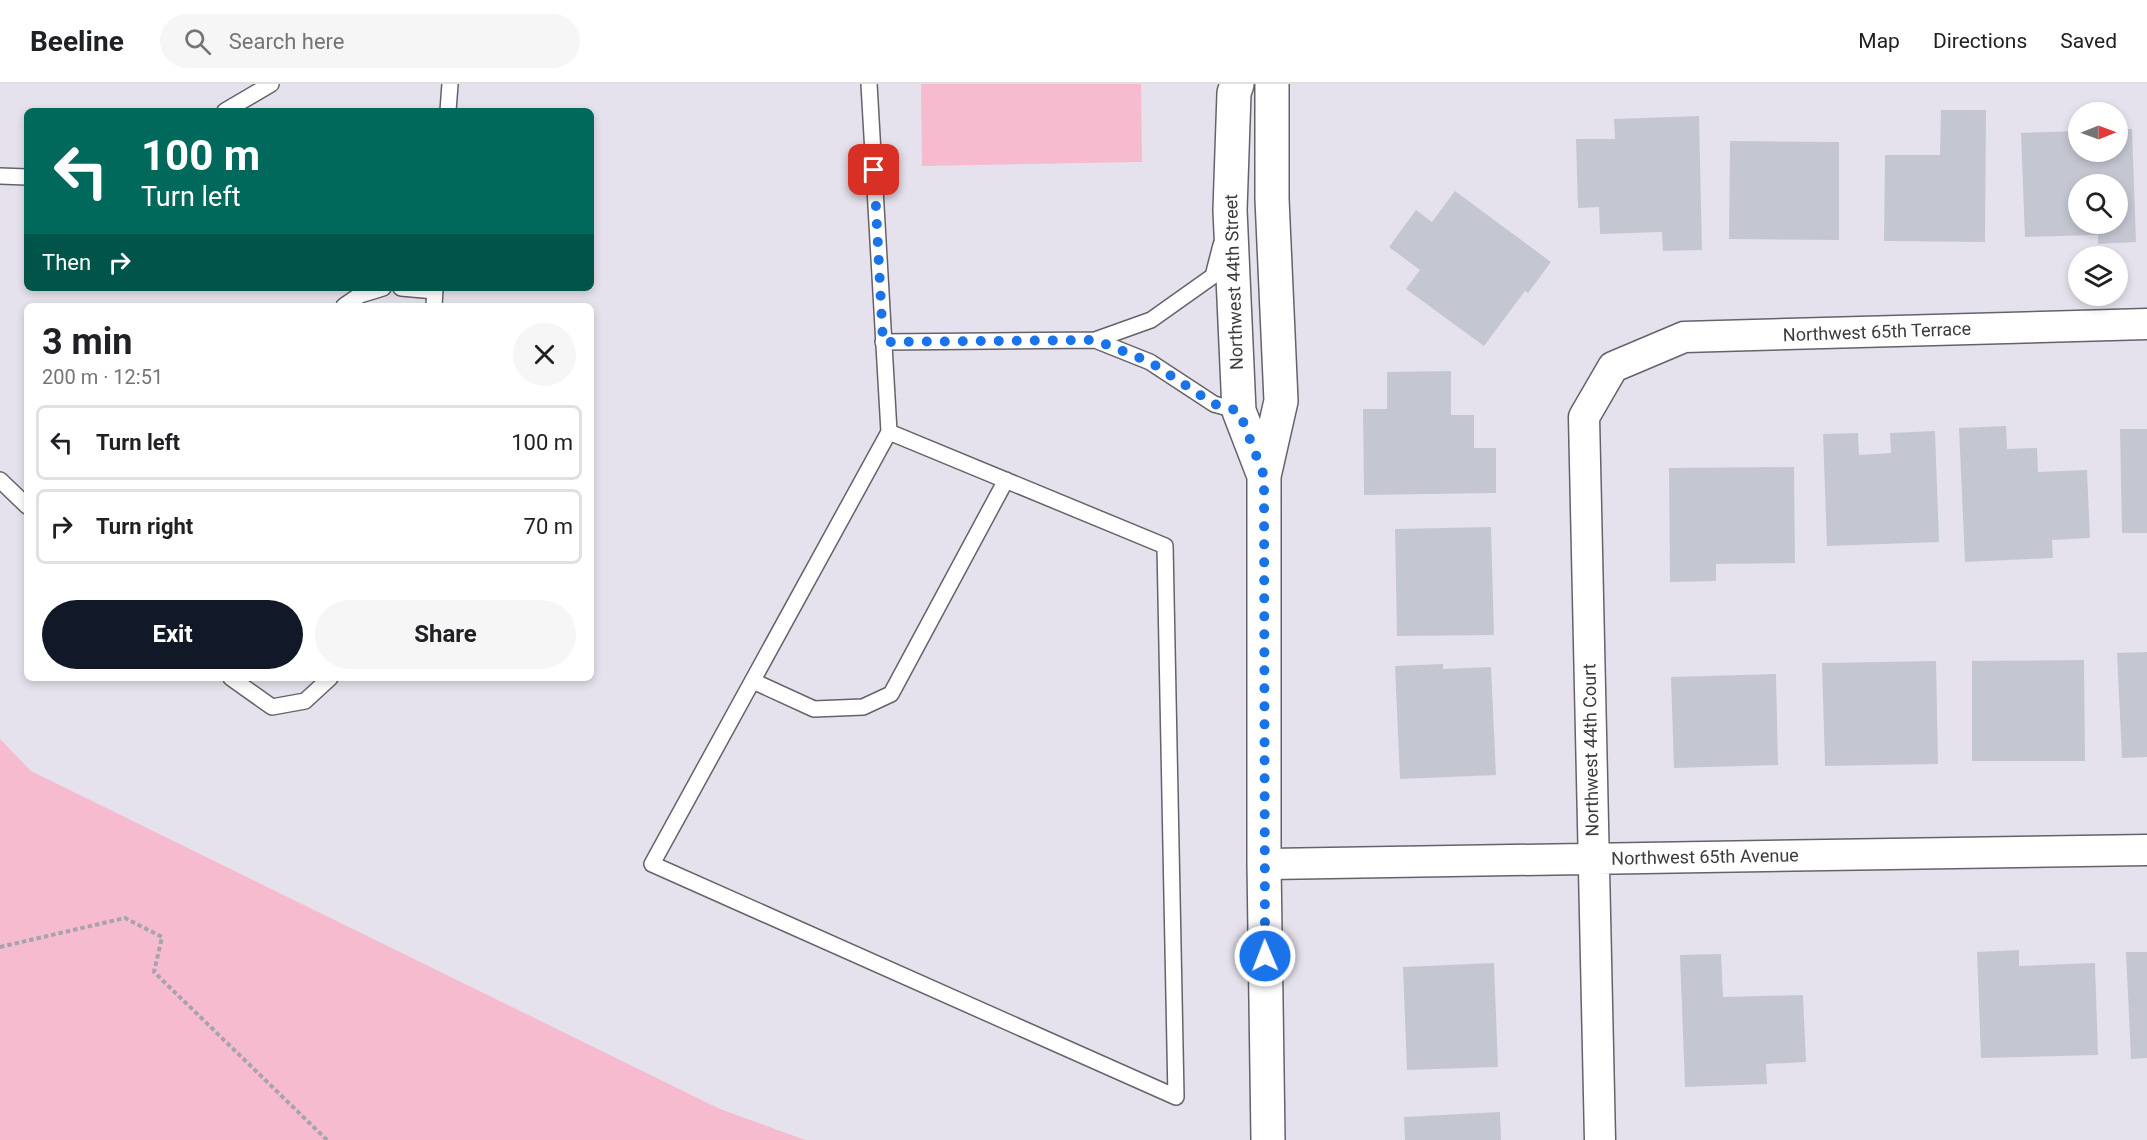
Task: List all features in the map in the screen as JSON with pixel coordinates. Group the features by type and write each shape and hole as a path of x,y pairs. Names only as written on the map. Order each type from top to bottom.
{"street":[{"name":"Northwest 44th Street","path":"1237,84 1234,93 1230,210 1239,411 1264,476"},
{"name":"Northwest 44th Street","path":"1268,1140 1264,864 1264,476 1281,401 1272,199 1272,84"},
{"name":"Northwest 65th Terrace","path":"1613,367 1684,337 2147,324"},
{"name":"Northwest 44th Court","path":"1600,1140 1584,417 1613,367"},
{"name":"Northwest 65th Avenue","path":"1264,864 2147,850"}],"lane":[{"path":"230,108 271,84"},
{"path":"448,108 450,84"},
{"path":"869,84 889,432 652,864 1176,1097 1165,546 889,432"},
{"path":"0,176 24,177"},
{"path":"883,342 1095,340 1150,320 1213,276 1230,210"},
{"path":"348,303 360,295 373,291"},
{"path":"415,291 434,295"},
{"path":"1095,340 1150,362 1214,404 1239,411"},
{"path":"0,480 24,503"},
{"path":"753,681 814,709 863,707 891,694 1006,480"},
{"path":"235,681 272,707 305,701 327,681"}],"path":[{"path":"0,947 125,918 162,937 153,972 327,1140"}],"shaded area":[{"path":"921,84 1141,84 1142,162 922,166"},
{"path":"0,739 31,771 720,1109 805,1140 0,1140"}],"building":[{"path":"1941,110 1986,110 1985,242 1884,241 1885,155 1940,155"},
{"path":"1699,116 1702,250 1663,251 1662,232 1600,234 1599,207 1578,208 1576,139 1615,139 1614,119"},
{"path":"2128,129 2132,129 2136,242 2098,244 2098,235 2025,237 2021,133 2068,131 2068,162 2128,162"},
{"path":"1730,141 1839,142 1839,240 1729,239"},
{"path":"1455,191 1551,262 1528,293 1525,291 1484,346 1406,289 1420,270 1389,247 1416,210 1432,222"},
{"path":"1451,371 1451,415 1474,415 1474,448 1496,448 1496,493 1364,495 1363,409 1387,409 1387,372"},
{"path":"2006,426 2007,449 2037,448 2038,472 2087,470 2090,538 2052,540 2053,558 1965,562 1959,428"},
{"path":"2120,429 2147,429 2147,533 2122,533"},
{"path":"1935,431 1939,542 1827,546 1823,434 1858,433 1859,455 1891,453 1890,433"},
{"path":"1794,467 1795,563 1716,564 1716,581 1670,582 1669,468"},
{"path":"1491,527 1494,635 1397,636 1395,529"},
{"path":"2147,652 2147,757 2122,758 2117,653"},
{"path":"2084,660 2085,761 1972,761 1972,661"},
{"path":"1936,661 1938,764 1825,766 1822,663"},
{"path":"1443,664 1443,669 1491,667 1496,775 1400,779 1395,666"},
{"path":"1776,674 1778,765 1674,768 1671,677"},
{"path":"2019,950 2019,966 2095,963 2098,1055 1981,1058 1977,952"},
{"path":"2126,952 2147,952 2147,1058 2131,1059"},
{"path":"1721,954 1723,997 1803,995 1806,1062 1766,1064 1767,1084 1685,1087 1680,955"},
{"path":"1494,963 1498,1067 1407,1070 1403,967"},
{"path":"1500,1112 1501,1140 1405,1140 1404,1117"}],"route":[{"path":"874,170 883,342 1095,340 1150,362 1214,404 1239,411 1264,476 1265,956"}]}
